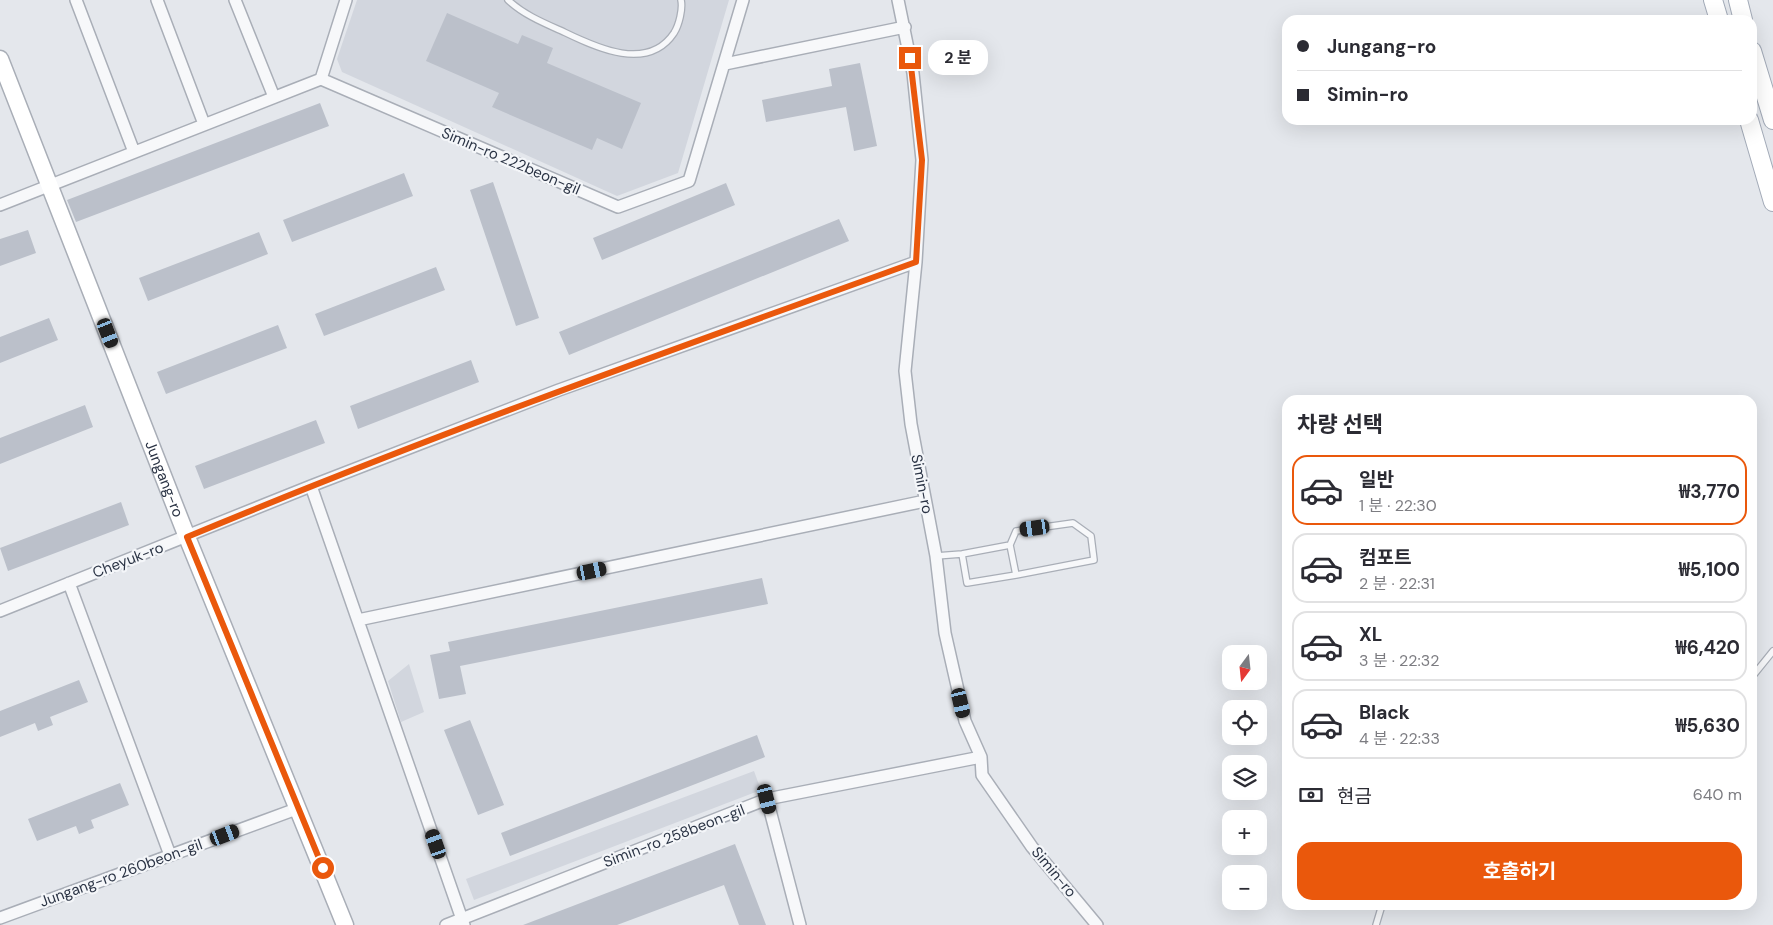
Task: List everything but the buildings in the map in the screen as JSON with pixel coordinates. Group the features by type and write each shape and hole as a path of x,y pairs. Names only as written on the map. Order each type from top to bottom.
{"main road":[{"path":"1713,0 1718,15"},
{"path":"1738,0 1742,15"},
{"path":"1757,67 1773,120"},
{"path":"1750,125 1773,202"}],"street":[{"path":"76,0 134,152"},
{"path":"157,0 204,124"},
{"path":"235,0 274,97"},
{"path":"0,205 321,79 346,0"},
{"path":"743,0 725,64 905,27"},
{"name":"Simin-ro","path":"898,0 913,73 922,160 916,262 905,371 911,424 936,556 945,633 965,721 981,757 982,775 1005,810 1097,925"},
{"name":"Jungang-ro","path":"0,59 187,537 299,808 345,925"},
{"name":"Simin-ro 222beon-gil","path":"321,79 618,207 689,181 725,64"},
{"name":"Cheyuk-ro","path":"0,611 311,486 559,390 916,262"},
{"path":"311,486 463,922"},
{"path":"358,620 925,501"},
{"path":"69,583 170,855"},
{"name":"Simin-ro 258beon-gil","path":"446,925 463,922 767,799 981,757"},
{"path":"767,799 800,925"},
{"name":"Jungang-ro 260beon-gil","path":"0,918 299,808"}],"lane":[{"path":"508,0 533,18 600,49 625,54 648,52 667,44 678,28 681,0"},
{"path":"962,554 967,584 1016,575 1094,560 1091,536 1073,523 1016,531 1010,545 1016,575"},
{"path":"936,556 962,554 1010,545"},
{"path":"1757,671 1773,650"},
{"path":"1376,925 1380,910"}],"shaded area":[{"path":"357,0 729,0 678,173 617,196 342,72 337,59"},
{"path":"409,664 424,712 401,722 388,681"},
{"path":"754,771 761,790 474,900 466,879"}],"route":[{"path":"323,868 187,537 311,486 559,390 916,262 922,160 910,58"}]}
